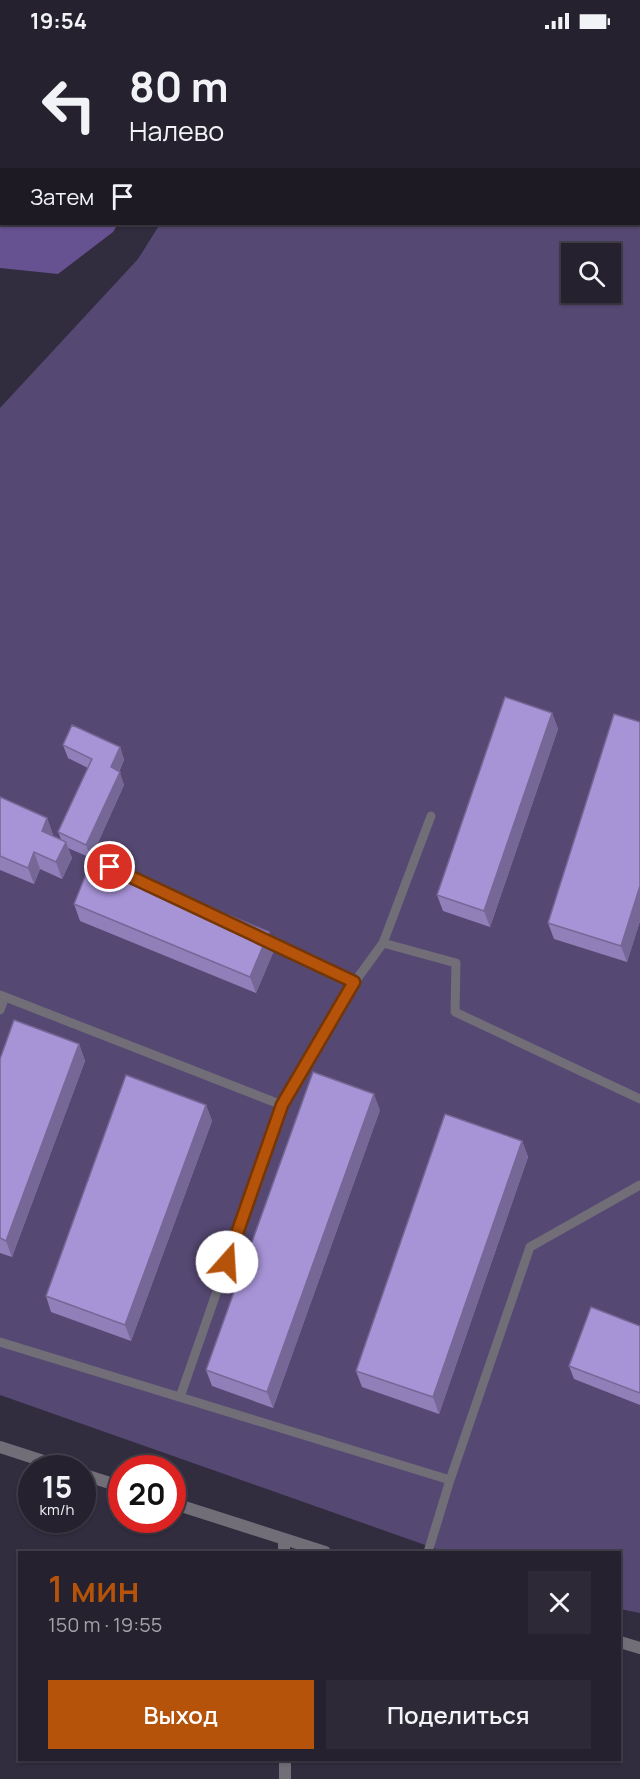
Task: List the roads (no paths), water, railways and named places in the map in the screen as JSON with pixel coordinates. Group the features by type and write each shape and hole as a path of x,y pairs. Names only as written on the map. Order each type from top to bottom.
{"street":[{"path":"0,1447 25,1455"},
{"path":"186,1508 322,1551"},
{"path":"284,1539 284,1551"},
{"path":"621,1642 640,1648"},
{"path":"285,1761 285,1779"}],"lane":[{"path":"180,1397 282,1105 354,982 383,943 431,816"},
{"path":"258,937 354,982"},
{"path":"383,943 456,963 455,1012 640,1099"},
{"path":"0,1010 2,996 282,1105"},
{"path":"428,1551 450,1480 530,1247 640,1185"},
{"path":"0,1342 450,1480"}]}
